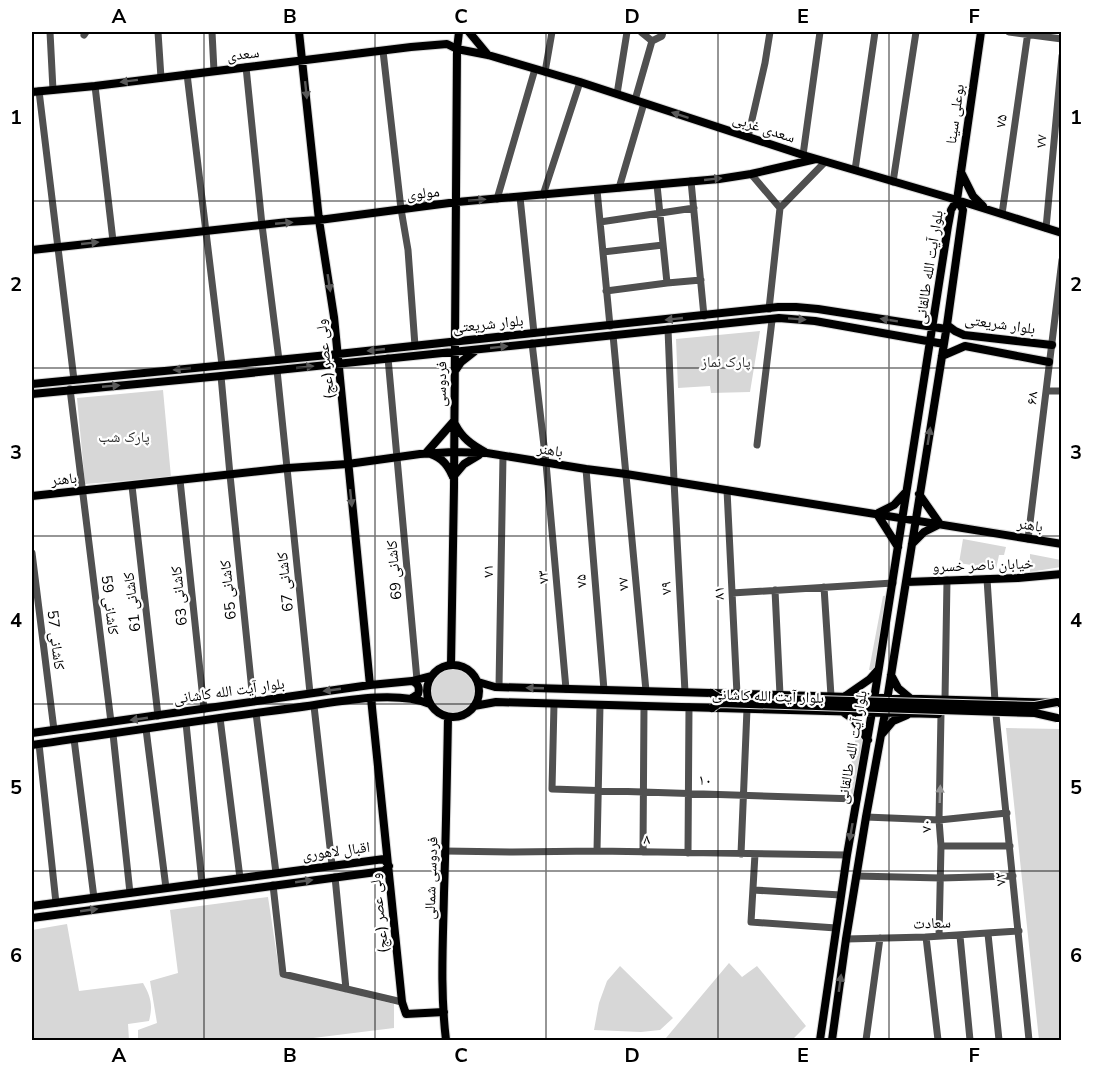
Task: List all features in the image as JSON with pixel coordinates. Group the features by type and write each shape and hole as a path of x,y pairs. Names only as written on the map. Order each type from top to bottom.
{"main road":[{"name":"ولی عصر (عج)","path":"299,32 320,220 334,317 370,685"},
{"name":"فردوسی","path":"450,664 459,32"},
{"path":"469,32 488,55"},
{"name":"بوعلی سینا","path":"957,200 981,32"},
{"name":"سعدی","path":"35,91 95,86 383,51 447,45 458,49"},
{"name":"سعدی غربی","path":"458,49 488,55 580,82 821,160 1062,233"},
{"name":"مولوی","path":"32,250 320,220 457,202 719,179 821,160"},
{"path":"961,172 974,196 985,208"},
{"path":"936,194 946,210 948,226"},
{"name":"بلوار آیت الله طالقانی","path":"820,1041 847,855 875,697 948,226 951,210 957,200 963,210 947,327 888,698 856,876 832,1041"},
{"path":"960,227 968,214 979,208 985,208"},
{"name":"بلوار شریعتی","path":"32,384 279,360 388,358 438,353 532,343 704,316 796,307 933,327 947,327 964,334 1052,345"},
{"path":"769,309 772,320"},
{"name":"بلوار شریعتی","path":"32,394 277,370 338,358 455,341 534,333 668,329 779,318 807,320 944,344"},
{"path":"964,334 959,340 964,346"},
{"path":"1030,358 1035,358 1040,351 1038,345 1032,342"},
{"name":"بلوار شریعتی","path":"942,356 964,346 1049,362"},
{"path":"438,353 448,359 455,369 460,362 477,349"},
{"path":"70,389 74,380"},
{"path":"453,478 449,468 440,458 426,453 454,420 459,432 467,440 487,453"},
{"name":"باهنر","path":"32,496 288,468 348,464 426,453 487,453 1062,544"},
{"path":"453,478 461,466 487,453"},
{"path":"898,547 877,514 894,505 907,490"},
{"path":"912,544 924,532 940,524 919,494"},
{"name":"خیابان ناصر خسرو","path":"906,582 1062,574"},
{"path":"450,664 459,665 473,675 478,682 478,696 469,711 462,715 448,717 437,712 430,704 426,690 431,676 438,669 450,664"},
{"path":"844,697 870,679 879,667"},
{"path":"891,675 898,688 911,698"},
{"name":"بلوار آیت الله کاشانی","path":"32,733 431,676"},
{"path":"412,698 418,694 419,688 415,680"},
{"name":"بلوار آیت الله کاشانی","path":"478,682 497,687 1059,703"},
{"path":"496,702 489,696 490,690 497,687"},
{"path":"711,693 719,698 1035,706 1059,703"},
{"name":"ولی عصر (عج)","path":"371,698 402,1002"},
{"name":"بلوار آیت الله کاشانی","path":"35,744 371,698 412,698 430,704"},
{"name":"بلوار آیت الله کاشانی","path":"474,706 496,702 1059,718"},
{"path":"712,708 719,703 1035,712 1059,718"},
{"path":"842,711 853,719 868,740"},
{"path":"881,737 893,721 910,714"},
{"name":"فردوسی شمالی","path":"446,1041 442,947 448,717"},
{"path":"865,753 877,755"},
{"name":"اقبال لاهوری","path":"32,906 384,859 388,866 384,871 32,918"},
{"path":"120,894 121,906"},
{"path":"402,1002 406,1014 444,1012"}],"street":[{"path":"50,32 53,90"},
{"path":"158,32 161,78"},
{"path":"212,32 214,71"},
{"path":"545,72 552,32"},
{"path":"617,94 627,32"},
{"path":"641,32 652,41"},
{"path":"635,99 652,41 662,36 663,32"},
{"path":"748,137 770,32"},
{"path":"803,154 820,32"},
{"path":"855,170 875,32"},
{"path":"893,182 916,32"},
{"path":"1009,32 1062,39"},
{"name":"۷۵","path":"1002,214 1028,33"},
{"path":"383,51 401,209 408,250 415,346"},
{"name":"۷۷","path":"1046,228 1062,56"},
{"path":"246,67 279,360"},
{"path":"497,199 535,69"},
{"path":"187,74 222,365"},
{"path":"543,195 580,82"},
{"path":"95,86 113,241"},
{"path":"35,91 58,247 74,380"},
{"path":"619,188 644,103"},
{"path":"769,309 780,208 821,160"},
{"path":"751,174 780,208"},
{"path":"691,181 704,316"},
{"path":"657,184 667,283"},
{"name":"۷۷","path":"597,190 646,691"},
{"path":"520,197 534,333"},
{"path":"600,222 694,208"},
{"path":"603,252 663,245"},
{"name":"۶۸","path":"1028,539 1062,260"},
{"path":"606,291 701,280"},
{"path":"757,445 772,320"},
{"name":"۷۹","path":"668,329 685,692"},
{"name":"۷۳","path":"532,343 546,463 566,689"},
{"name":"کاشانی 69","path":"388,358 415,680"},
{"name":"کاشانی 67","path":"277,370 310,693"},
{"name":"کاشانی 65","path":"221,376 253,701"},
{"name":"کاشانی 59","path":"70,389 111,722"},
{"path":"1046,391 1062,390"},
{"name":"۷۱","path":"497,687 503,456"},
{"name":"۷۵","path":"586,469 604,690"},
{"name":"کاشانی 63","path":"180,480 204,709"},
{"name":"کاشانی 61","path":"132,486 158,716"},
{"name":"۸۱","path":"727,490 737,694"},
{"name":"کاشانی 57","path":"32,553 54,730"},
{"path":"987,579 995,701"},
{"path":"945,699 947,580"},
{"path":"732,593 893,583"},
{"path":"824,587 831,696"},
{"path":"775,591 780,695"},
{"name":"۱۰","path":"554,704 552,789 857,800"},
{"path":"597,851 600,705"},
{"path":"314,706 332,865"},
{"path":"643,852 644,706"},
{"path":"688,853 689,707"},
{"path":"741,854 747,709"},
{"path":"256,713 276,873"},
{"name":"۷۰","path":"939,936 940,714"},
{"name":"۷۲","path":"996,715 1029,1041"},
{"path":"220,718 240,878"},
{"path":"186,723 202,883"},
{"path":"146,729 166,888"},
{"path":"112,734 130,893"},
{"path":"74,739 94,898"},
{"path":"35,744 56,903"},
{"path":"866,817 939,820 1007,813"},
{"path":"941,846 1010,846"},
{"name":"۸","path":"445,851 847,855"},
{"path":"755,854 751,922 836,928"},
{"path":"856,876 941,878 1013,876"},
{"path":"335,877 346,989"},
{"path":"273,885 282,974 402,1002"},
{"path":"753,890 842,895"},
{"name":"سعادت","path":"846,939 960,936 1019,931"},
{"path":"988,934 999,1041"},
{"path":"960,936 970,1041"},
{"path":"926,937 938,1041"},
{"path":"866,1041 880,938"}],"green space":[{"name":"پارک نماز","path":"760,331 750,392 711,393 710,386 678,388 676,339"},
{"name":"پارک شب","path":"163,390 171,477 85,484 77,398"},
{"path":"963,539 1006,547 1004,555 999,555 996,569 959,563"},
{"path":"1030,554 1061,560 1061,567 1030,572"},
{"path":"889,595 876,670 869,670 883,596"},
{"path":"453,668 469,675 476,691 469,707 453,714 437,707 430,691 437,675"},
{"path":"1006,728 1061,729 1061,1040 1039,1040"},
{"path":"857,730 864,739 854,795 846,796"},
{"path":"268,897 280,976 394,1004 394,1028 297,1040 138,1040 138,1030 157,1023 150,981 178,973 170,910"},
{"path":"67,924 79,991 143,983 146,988 151,1006 149,1021 128,1024 129,1040 32,1040 32,930"},
{"path":"729,963 742,977 757,966 806,1026 792,1040 659,1040 666,1038"},
{"path":"620,966 673,1018 660,1030 641,1032 594,1030 599,1003 607,981"}]}
